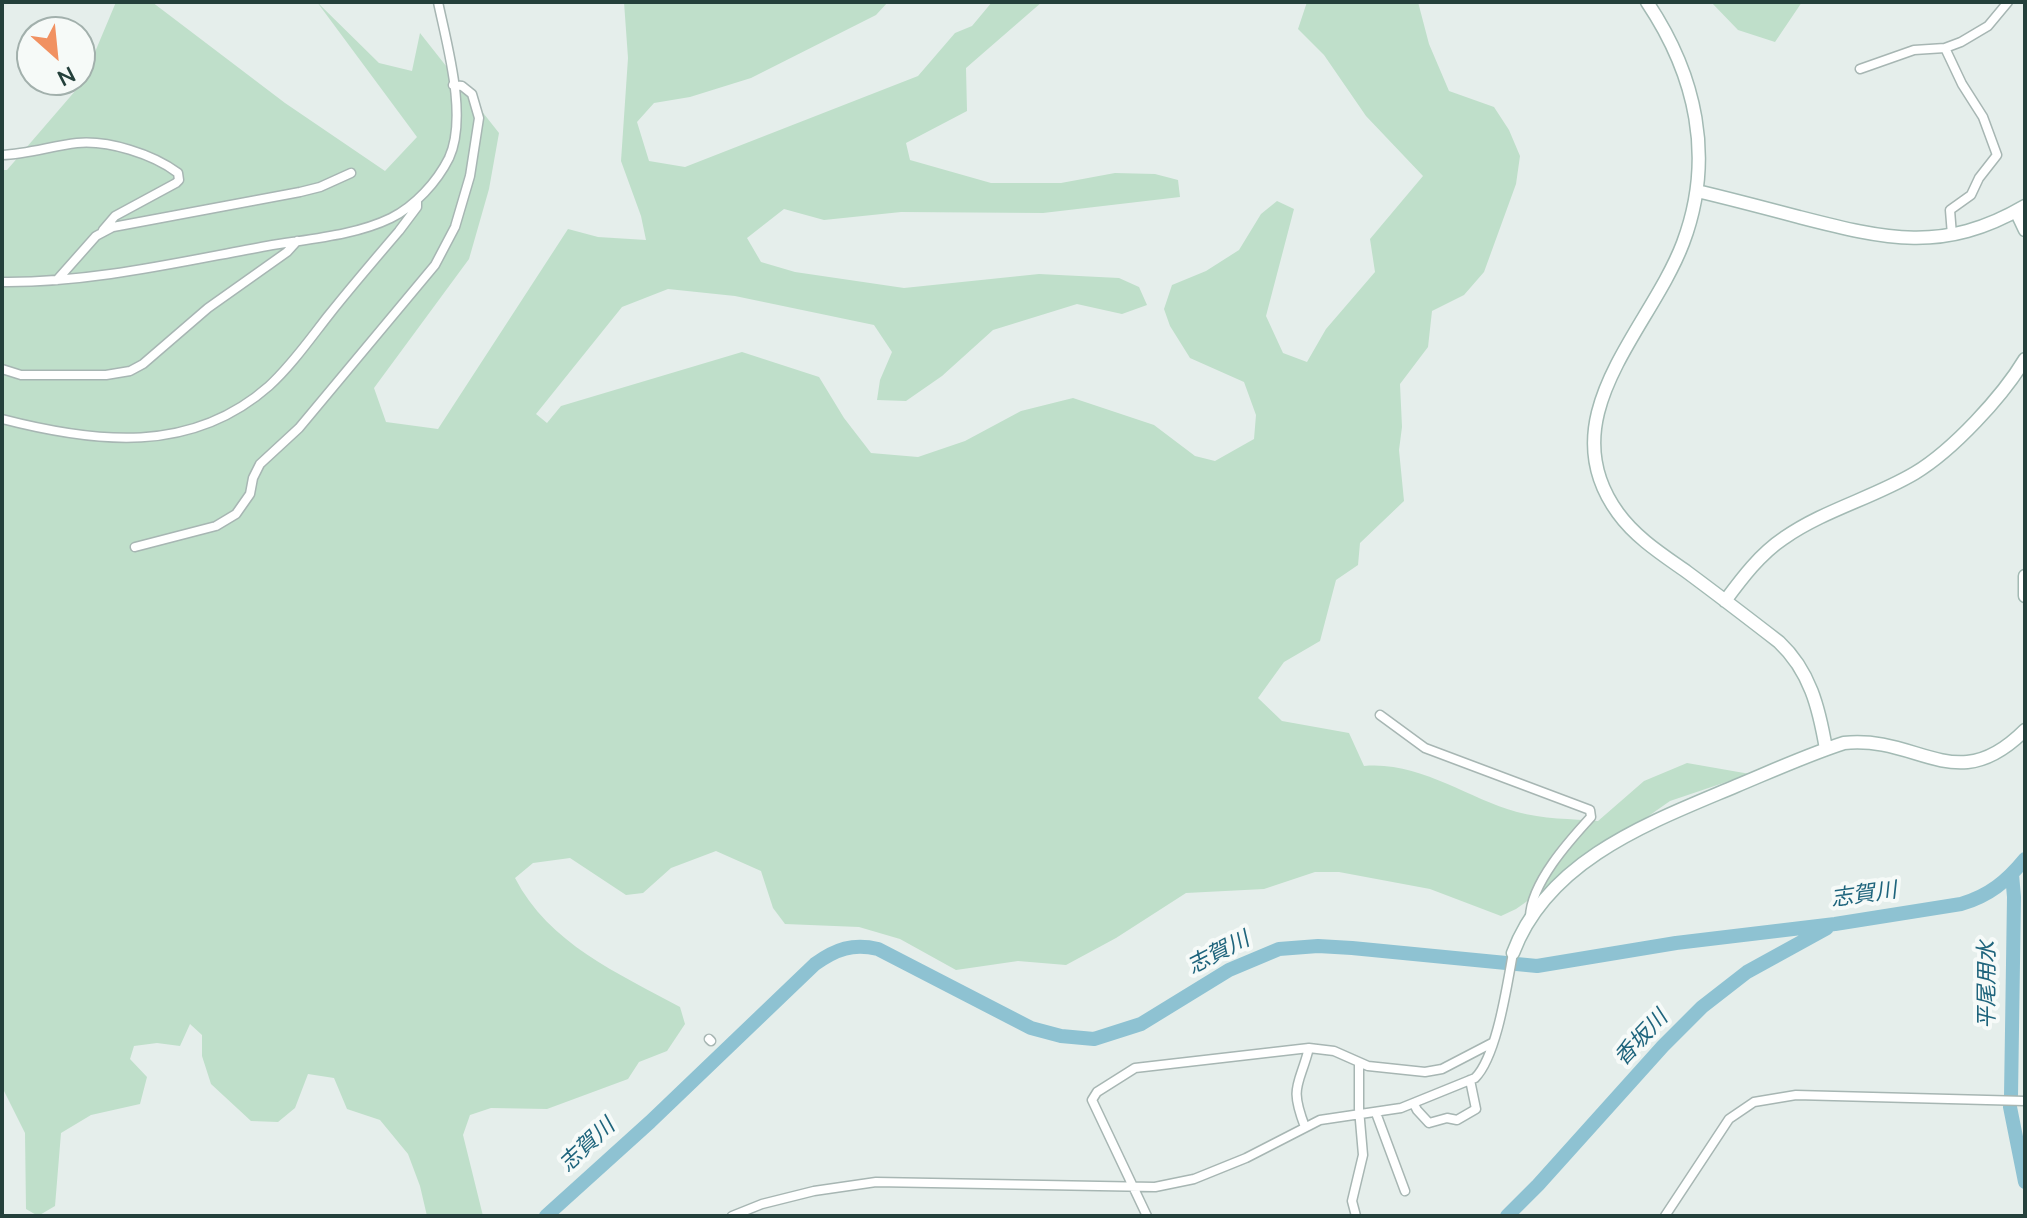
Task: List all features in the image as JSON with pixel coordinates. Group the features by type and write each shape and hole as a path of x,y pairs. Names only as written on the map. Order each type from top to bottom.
{"street":[{"path":"2,282 89,278 370,226 393,217 417,199 441,171 453,146 453,85 438,2"},
{"path":"1647,2 1671,39 1688,80 1697,119 1697,191 1690,222 1674,263 1602,394 1595,418 1594,440 1602,483 1618,513 1643,540 1779,642 1799,664 1816,702 1826,749"},
{"path":"1860,69 1914,50 1945,48 1979,33 2008,2"},
{"path":"1945,48 1962,84 1983,117 1997,155 1979,178 1971,195 1950,210 1952,235"},
{"path":"135,547 216,526 236,514 250,494 260,464 299,428 435,265 455,227 470,176 479,118 472,94 462,86 453,85"},
{"path":"2,155 75,143 97,143 159,162 178,173 176,183 115,216 57,280"},
{"path":"102,232 127,223 300,192 351,173"},
{"path":"1697,191 1869,234 1904,239 1952,235 1988,225 2021,209 2025,230"},
{"path":"2,419 86,436 134,437 190,431 216,420 272,383 404,224 417,207 417,199"},
{"path":"2,375 106,375 130,371 143,364 208,308 287,252 298,240"},
{"path":"1725,601 1783,538 1893,485 1945,452 1967,431 2025,359"},
{"path":"2,369 15,374"},
{"path":"2025,576 2025,596"},
{"path":"732,1216 772,1201 876,1182 1170,1185 1246,1158 1324,1118 1376,1113 1414,1104 1470,1080 1483,1069 1513,953 1530,917 1535,895 1565,845 1591,817 1590,810 1425,748 1380,715"},
{"path":"1530,917 1589,859 1633,830 1826,749 1844,743 1874,742 1901,747 1934,760 1967,763 1992,755 2025,730"},
{"path":"1147,1216 1094,1107 1093,1094 1135,1068 1309,1048 1334,1051 1359,1064 1410,1072 1438,1071 1492,1043"},
{"path":"1305,1127 1297,1106 1295,1085 1309,1048"},
{"path":"1356,1216 1352,1201 1363,1155 1359,1064"},
{"path":"1414,1104 1429,1123 1447,1118 1457,1120 1476,1109 1470,1080"},
{"path":"1665,1216 1729,1119 1754,1102 1796,1095 2025,1101"},
{"path":"1376,1113 1405,1191"}],"green space":[{"path":"116,2 152,2 285,103 385,171 417,137 317,2 379,63 412,71 420,33 499,133 489,189 469,259 374,388 386,422 438,429 568,229 598,237 646,240 641,216 621,161 628,58 624,2 888,2 876,15 751,78 690,97 654,103 637,122 649,161 685,167 918,76 955,33 972,26 992,2 1042,2 966,68 967,111 906,143 910,160 991,183 1061,183 1115,173 1155,174 1178,180 1180,197 1043,213 901,212 824,220 784,209 747,238 761,262 795,272 904,288 1039,274 1119,278 1139,287 1147,305 1122,314 1077,304 993,330 942,376 906,401 877,400 880,380 892,352 874,325 735,296 668,289 622,307 536,414 547,423 561,406 742,352 819,377 844,418 871,453 918,457 965,441 1021,411 1073,398 1154,425 1195,456 1215,461 1254,439 1256,415 1244,382 1190,358 1170,326 1164,309 1172,285 1206,271 1239,250 1261,214 1277,201 1294,209 1266,316 1283,353 1307,362 1326,329 1375,272 1370,239 1423,176 1366,116 1324,55 1298,29 1307,2 1418,2 1429,44 1449,91 1494,107 1509,130 1520,156 1516,184 1484,272 1464,295 1432,311 1428,347 1400,384 1402,427 1399,450 1404,501 1360,543 1358,565 1336,580 1320,641 1284,662 1258,698 1282,721 1349,733 1364,766 1404,769 1498,806 1537,816 1598,821 1644,781 1687,763 1750,774 1670,801 1516,909 1501,916 1430,889 1339,872 1315,872 1264,889 1186,893 1116,938 1066,965 1018,961 956,970 900,939 859,927 785,924 773,908 761,871 716,851 671,868 643,893 626,895 570,858 533,863 515,878 546,921 610,969 680,1007 685,1024 667,1051 639,1062 628,1079 547,1109 491,1108 470,1115 463,1135 483,1216 427,1216 408,1154 380,1120 347,1109 334,1078 308,1074 295,1108 278,1122 251,1121 211,1084 202,1056 202,1035 190,1024 180,1046 157,1043 134,1046 130,1059 147,1077 140,1104 91,1115 61,1133 55,1206 38,1216 26,1209 25,1133 2,1087 2,170 7,170 71,96 96,96 96,50"},
{"path":"1711,2 1802,2 1775,42 1738,30"}],"waterway":[{"name":"志賀川","path":"546,1216 650,1122 815,964 845,949 878,949 1031,1028 1061,1036 1094,1039 1141,1024 1229,970 1279,949 1318,946 1352,948 1537,966 1676,943 1835,924 1961,904 1997,887 2025,859"},
{"name":"平尾用水","path":"2011,1096 2012,874"},
{"name":"香坂川","path":"1507,1216 1702,1007 1747,972 1827,928"},
{"name":"平尾用水","path":"2010,1107 2025,1182"}]}
